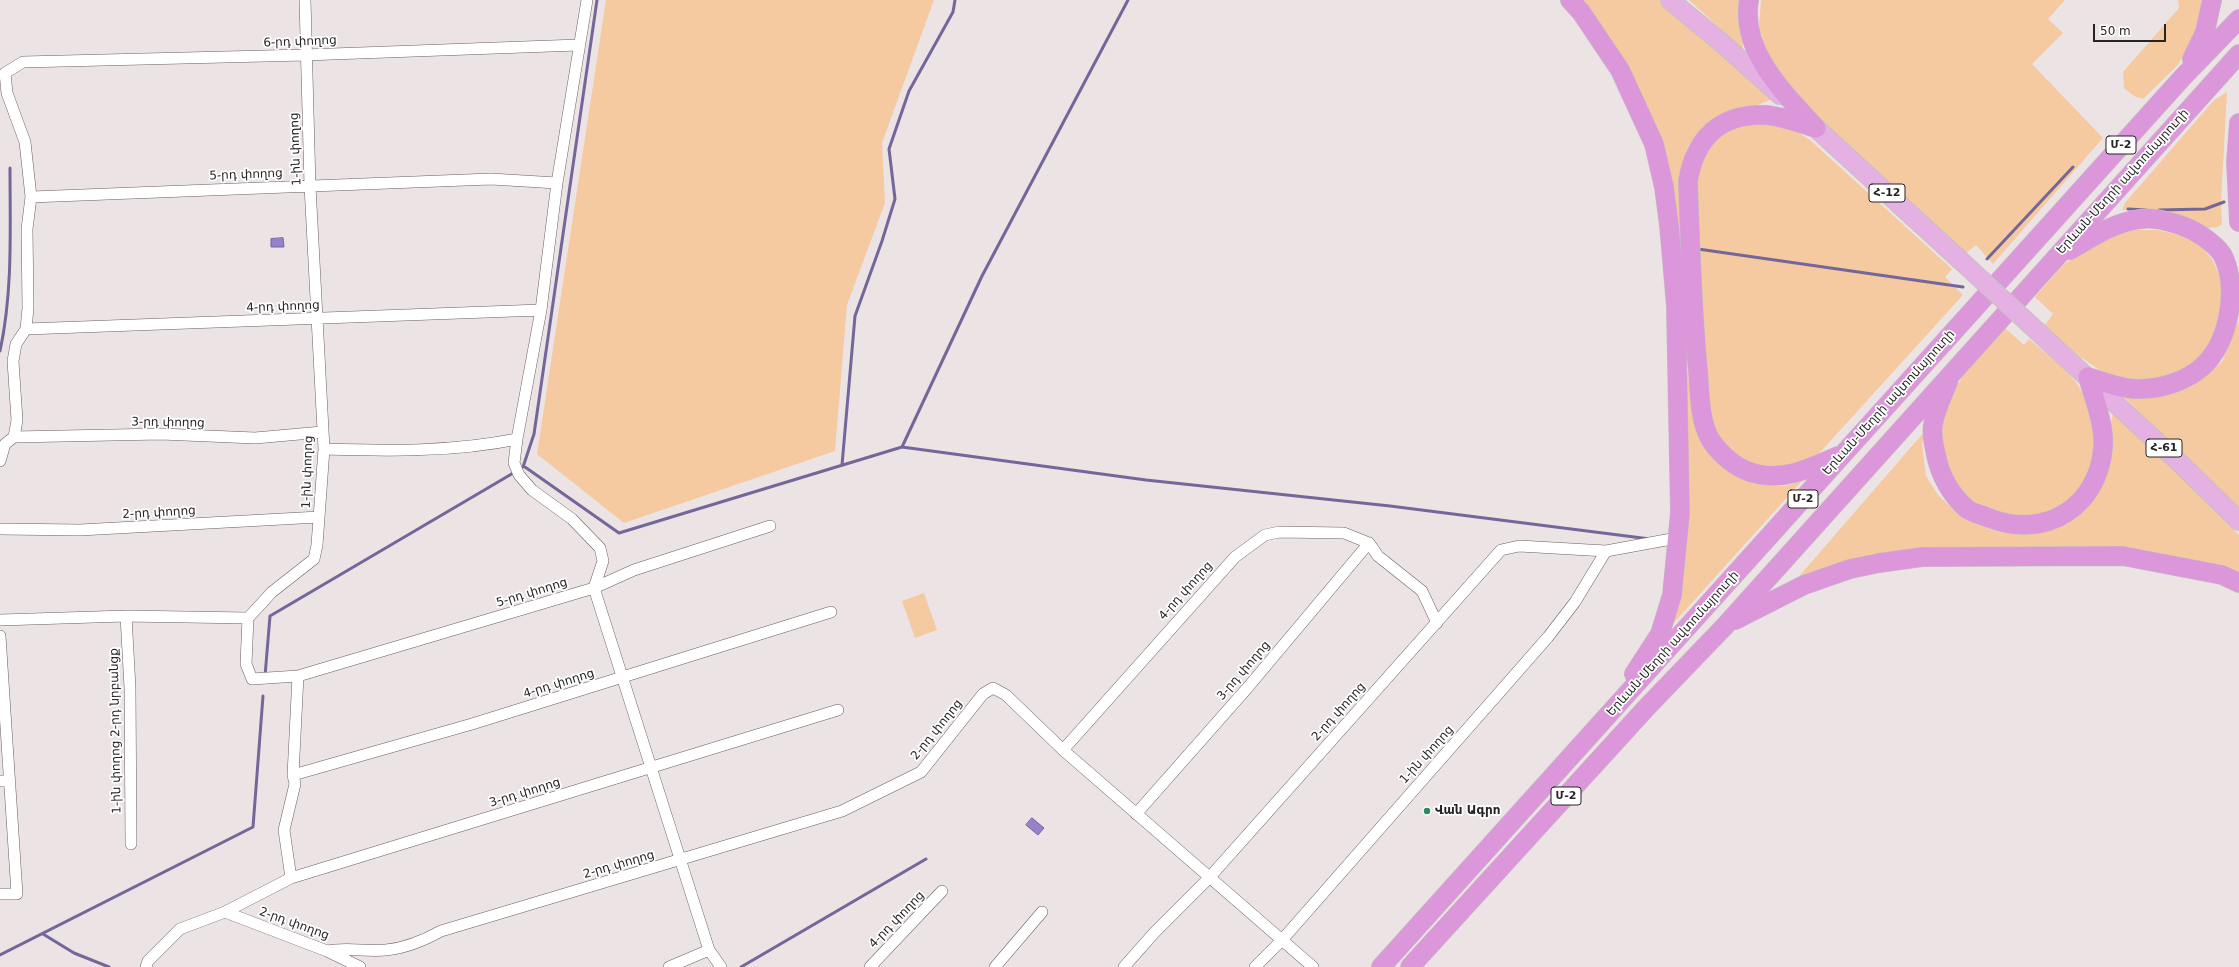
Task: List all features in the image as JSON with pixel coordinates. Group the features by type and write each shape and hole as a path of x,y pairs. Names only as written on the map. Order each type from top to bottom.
{"highway":[{"path":"1570,0 1581,12 1620,70 1654,144 1664,187 1676,306 1680,505 1672,595 1660,634 1631,679 1623,700"},
{"path":"1749,0 1746,13 1751,34 1768,73 1816,128"},
{"path":"2182,78 2205,32 2212,0"},
{"name":"Երևան-Մեղրի ավտոմայրուղի","path":"1381,967 2182,78 2239,19"},
{"name":"Երևան-Մեղրի ավտոմայրուղի","path":"1410,967 1647,707 1724,627 1951,372 2239,54"},
{"path":"1816,128 1779,117 1765,115 1749,116 1724,123 1705,138 1697,150 1691,164 1688,181 1691,292 1702,416 1710,438 1722,454 1739,468 1758,474 1777,476 1794,474 1841,455"},
{"path":"2239,123 2236,162 2239,222"},
{"path":"1951,372 1933,424 1933,440 1939,468 1949,488 1968,510 2000,522 2021,525 2040,523 2067,512 2079,503 2094,483 2101,462 2104,446 2099,417 2088,377 2137,389 2165,386 2180,380 2197,370 2214,355 2224,339 2232,310 2230,271 2222,254 2201,235 2184,226 2158,218 2141,218 2110,228 2054,259"},
{"path":"1724,627 1804,585 1850,569 1878,563 1922,557 2123,556 2222,575 2239,584"}],"main road":[{"name":"Հ-12","path":"1670,0 1723,44 2002,299"},
{"name":"Հ-61","path":"2002,299 2088,377 2239,521"}],"street":[{"name":"1-ին փողոց","path":"248,618 272,592 314,559 319,517 324,449 310,186 305,55 305,0"},
{"path":"587,0 578,45 541,310 517,439 514,463 519,475 532,490 572,519 600,548 603,561 594,588 679,861 709,950 721,967"},
{"name":"6-րդ փողոց","path":"3,72 23,62 305,55 578,45"},
{"path":"0,460 5,444 14,437 17,420 13,361 16,344 26,329 28,308 27,229 31,197 24,142 7,93 3,72"},
{"name":"5-րդ փողոց","path":"31,197 491,179 558,183"},
{"name":"4-րդ փողոց","path":"26,329 541,310"},
{"name":"3-րդ փողոց","path":"14,437 161,434 254,438 322,432"},
{"path":"324,449 390,451 490,444 517,439"},
{"name":"2-րդ փողոց","path":"0,529 80,530 319,517"},
{"name":"5-րդ փողոց","path":"248,618 246,664 252,680 298,676 594,588 634,570 770,526"},
{"name":"4-րդ փողոց","path":"1063,750 1235,557 1265,535 1279,532 1344,533 1369,542"},
{"name":"2-րդ փողոց","path":"1124,967 1154,933 1209,878 1501,550 1519,546 1606,551 1677,538"},
{"path":"1369,542 1378,556 1422,591 1437,623"},
{"name":"3-րդ փողոց","path":"1136,814 1249,686 1369,542"},
{"name":"1-ին փողոց","path":"1255,967 1282,940 1548,637 1575,602 1606,551"},
{"name":"4-րդ փողոց","path":"293,775 623,678 831,612"},
{"path":"0,620 126,616 248,618"},
{"name":"1-ին փողոց 2-րդ նրբանցք","path":"126,616 130,688 131,844"},
{"path":"0,636 5,781 17,894 0,894"},
{"path":"291,878 284,830 295,784 293,775 298,676"},
{"name":"2-րդ փողոց","path":"225,912 327,951 343,948 385,950 416,944 442,931 842,811 921,772 983,694 993,688 1006,695 1063,750"},
{"name":"3-րդ փողոց","path":"146,967 148,961 180,929 225,912 291,878 651,769 838,710"},
{"path":"1063,750 1313,967"},
{"name":"4-րդ փողոց","path":"870,967 942,891"},
{"path":"995,967 1042,912"},
{"path":"669,967 709,950"},
{"path":"327,951 360,967"}],"shaded area":[{"path":"606,0 934,0 882,143 885,203 847,305 835,451 624,523 537,454"},
{"path":"1577,0 1660,0 1772,99 1703,128 1688,146 1682,165 1680,181 1684,352 1695,416 1715,460 1754,484 1785,486 1802,481 1661,637 1679,409 1651,140"},
{"path":"1689,0 1740,0 1743,50"},
{"path":"1761,0 2065,0 2048,19 2063,33 2032,64 2103,138 1993,264 1976,245 1965,254 1922,217 1804,104 1772,67 1759,27"},
{"path":"2178,0 2205,0 2197,31 2178,65 2143,99 2134,96 2124,88 2123,72 2179,8"},
{"path":"2227,92 2221,202 2222,224 2216,227 2207,228 2183,223 2141,210 2122,210 2125,203 2214,100"},
{"path":"1757,122 1790,127 1810,140 1952,269 1945,277 1963,295 1814,459 1793,468 1762,468 1729,454 1717,436 1709,415 1700,356 1695,182 1707,142 1724,128"},
{"path":"2135,230 2157,230 2179,235 2199,244 2212,259 2222,281 2220,324 2196,365 2159,381 2122,379 2101,371 2079,356 2044,326 2053,314 2035,297 2064,264 2107,236"},
{"path":"283,238 284,247 271,247 271,239"},
{"path":"2238,322 2239,511 2125,398 2150,396 2192,386 2222,362"},
{"path":"2004,327 2024,345 2029,339 2059,364 2076,382 2089,404 2097,429 2087,484 2054,512 2018,520 1980,509 1956,489 1938,433 1945,403 1965,373"},
{"path":"2113,411 2189,483 2239,535 2239,574 2158,554 2056,547 1852,560 1795,581 1925,431 1922,443 1926,476 1938,495 1964,519 1998,532 2021,534 2078,514 2092,502 2102,484"},
{"path":"924,593 937,630 915,638 902,601"},
{"path":"1032,818 1044,828 1038,835 1026,825"}],"waterway":[{"path":"523,467 534,434 597,0"},
{"path":"842,465 855,316 882,241 895,199 889,149 909,91 953,12 955,0"},
{"path":"525,467 619,533 902,447 982,276 1128,0"},
{"path":"1987,259 2073,167"},
{"path":"0,351 9,283 10,168"},
{"path":"2159,210 2205,209 2224,202"},
{"path":"2128,209 2146,210"},
{"path":"1698,249 1963,287"},
{"path":"902,447 1146,480 1390,506 1650,539"},
{"path":"265,676 270,616 515,472"},
{"path":"0,955 253,827 263,696"},
{"path":"741,967 926,859"},
{"path":"43,934 74,953 109,967"}],"place":[{"name":"Վան Ագրո","path":"1427,811"}]}
